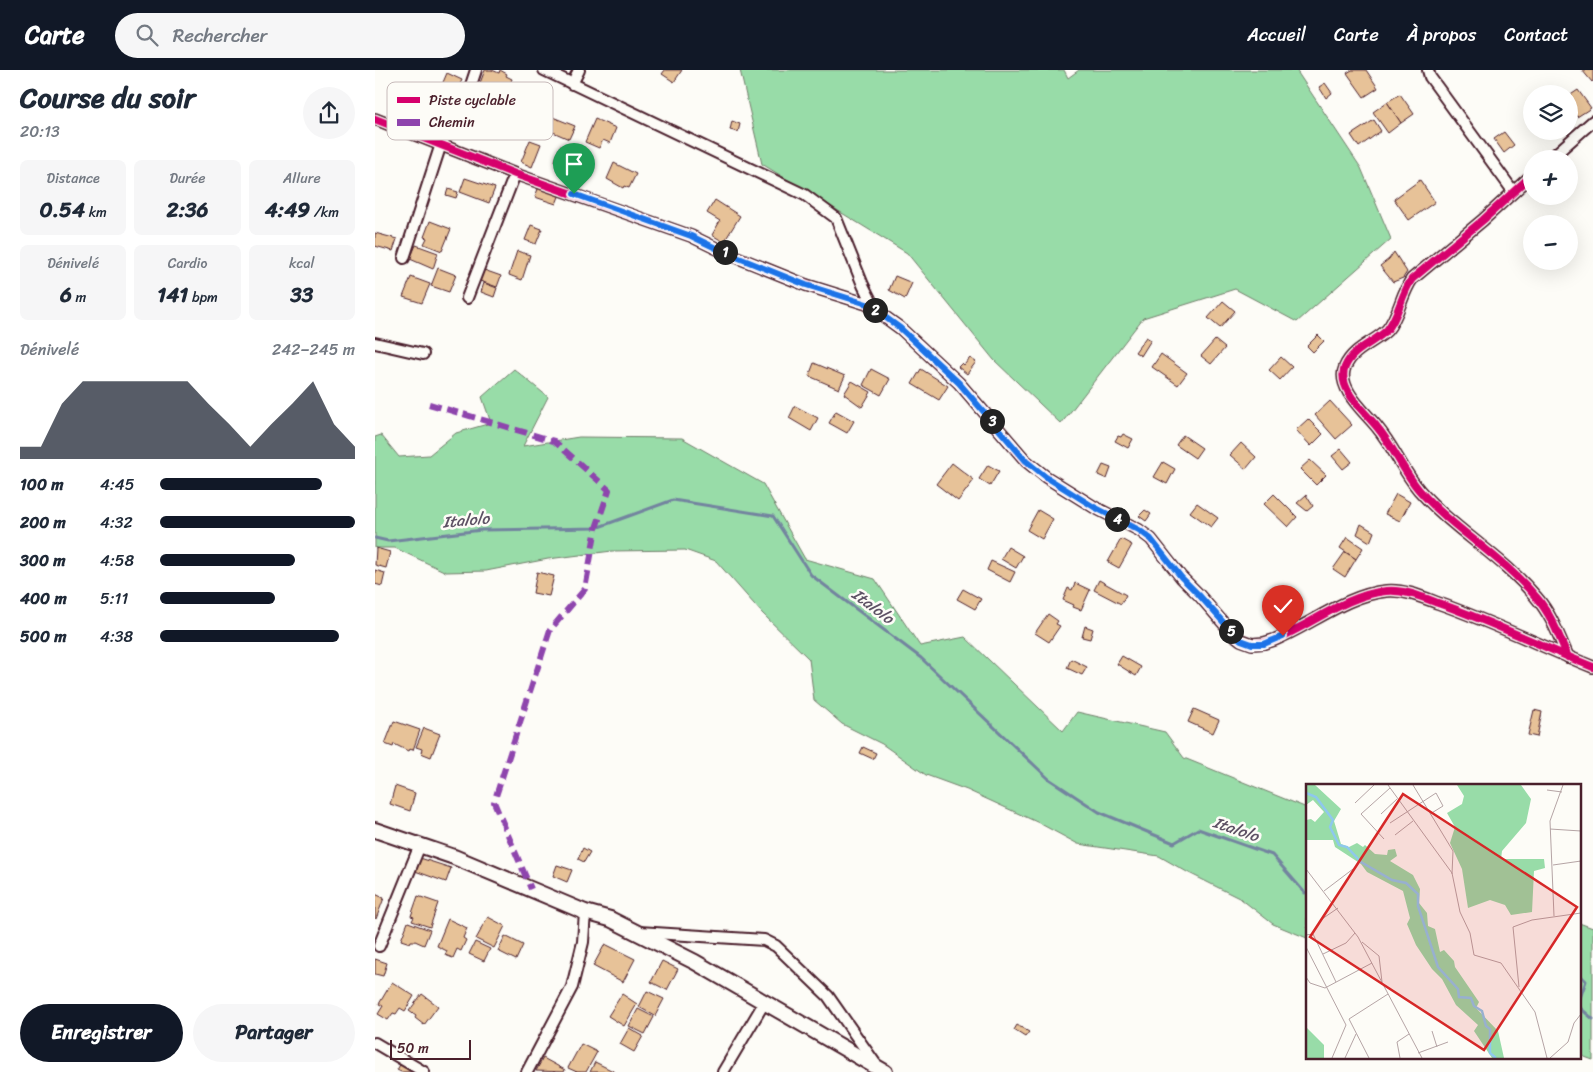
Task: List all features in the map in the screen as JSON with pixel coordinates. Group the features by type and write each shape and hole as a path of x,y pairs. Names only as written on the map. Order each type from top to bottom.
{"street":[{"path":"472,82 476,70"},
{"path":"545,70 813,200 836,218 875,310"},
{"path":"572,84 579,70"},
{"path":"1428,70 1431,77 1513,191"},
{"path":"375,119 387,124"},
{"path":"1560,150 1593,121"},
{"path":"430,140 515,174 691,236 724,252 806,285 859,300 900,328 959,383 1026,461 1037,471 1094,507 1139,530 1151,539 1181,577 1241,640 1252,644 1269,642 1345,604 1387,590 1403,592 1460,611 1593,667"},
{"path":"404,258 443,140"},
{"path":"467,298 515,174"},
{"path":"1523,183 1483,220 1412,279 1406,288 1393,320 1386,330 1354,353 1345,367 1345,386 1353,399 1379,429 1419,490 1454,523 1513,572 1538,598 1550,617 1568,657"},
{"path":"375,343 423,354"},
{"path":"375,830 496,873 585,912 611,919 695,962 882,1070"},
{"path":"379,946 420,845"},
{"path":"527,1072 572,987 583,942 585,912"},
{"path":"635,932 764,940 776,946 829,996 882,1070"},
{"path":"723,1072 764,1003"},
{"path":"375,1043 423,1072"}],"green space":[{"path":"740,70 1064,70 1068,78 1079,70 1296,70 1361,168 1391,239 1297,322 1235,289 1143,318 1061,424 994,360 907,253 762,164"},
{"path":"514,369 548,397 523,446 579,437 682,438 763,484 805,559 875,579 920,646 965,637 1063,731 1077,712 1165,732 1184,758 1306,808 1306,938 1273,924 1241,899 1159,856 1078,844 1039,823 967,790 926,775 882,744 842,724 814,700 809,659 762,613 716,561 685,550 612,551 548,559 486,571 446,572 395,548 375,548 375,437 381,435 399,457 429,455 456,433 491,423 482,397"},
{"path":"1581,924 1593,928 1593,1060 1581,1056"}],"building":[{"path":"485,70 499,73 500,70 512,79 511,82 480,82"},
{"path":"665,70 682,70 674,82 662,74"},
{"path":"1352,70 1366,70 1378,88 1364,97 1347,73"},
{"path":"1582,70 1593,70 1592,82"},
{"path":"447,73 462,80 461,82 443,82"},
{"path":"1325,83 1332,93 1326,98 1319,87"},
{"path":"1578,90 1591,108 1578,116"},
{"path":"1400,94 1414,114 1401,123 1387,102"},
{"path":"1387,102 1401,123 1388,133 1373,112"},
{"path":"553,117 575,126 569,139 553,132"},
{"path":"595,119 616,128 610,143 603,140 599,148 585,142"},
{"path":"1374,120 1381,131 1359,147 1351,135"},
{"path":"732,121 740,124 738,132 730,130"},
{"path":"1504,132 1514,145 1504,153 1494,139"},
{"path":"530,140 541,144 532,167 521,162"},
{"path":"560,146 587,154 582,169 555,161"},
{"path":"614,163 636,174 629,188 624,186 623,188 607,179"},
{"path":"465,178 495,188 489,203 460,192"},
{"path":"1420,180 1435,202 1409,220 1394,199"},
{"path":"539,186 560,194 556,204 535,197"},
{"path":"448,189 458,192 456,198 446,195"},
{"path":"715,200 740,216 724,242 712,235 720,221 707,213"},
{"path":"430,221 451,229 442,251 424,244 427,238 424,237"},
{"path":"531,225 542,229 536,244 525,240"},
{"path":"375,233 397,239 393,251 375,246"},
{"path":"416,245 438,253 433,269 410,259"},
{"path":"517,251 530,255 522,280 509,275"},
{"path":"1394,252 1407,272 1403,278 1393,282 1380,266"},
{"path":"438,268 456,275 449,292 431,286"},
{"path":"484,270 501,276 497,287 480,281"},
{"path":"895,276 912,283 905,299 889,290"},
{"path":"411,277 430,284 422,303 403,297"},
{"path":"484,283 497,288 494,297 481,292"},
{"path":"1223,301 1235,311 1220,328 1208,318"},
{"path":"1318,335 1324,341 1313,352 1307,346"},
{"path":"1146,337 1151,340 1141,356 1135,352"},
{"path":"1215,340 1225,348 1211,364 1201,356"},
{"path":"1161,354 1187,373 1178,385 1152,367"},
{"path":"1281,357 1292,367 1280,380 1269,370"},
{"path":"970,358 976,362 967,374 958,367 962,363 964,365"},
{"path":"814,363 845,376 839,389 809,376"},
{"path":"871,369 890,379 881,395 863,385"},
{"path":"921,369 948,386 939,400 912,384"},
{"path":"852,381 871,392 862,407 844,394"},
{"path":"1330,401 1352,425 1336,439 1315,415"},
{"path":"795,406 818,418 811,431 789,418"},
{"path":"836,411 854,421 847,433 829,423"},
{"path":"1308,419 1323,434 1311,446 1296,430"},
{"path":"1123,434 1133,439 1128,448 1115,441 1118,436 1121,437"},
{"path":"1183,435 1202,448 1195,458 1176,445"},
{"path":"1241,443 1256,457 1246,469 1230,455"},
{"path":"1341,449 1352,462 1343,469 1332,456"},
{"path":"1310,460 1326,475 1316,485 1300,469"},
{"path":"1163,462 1175,469 1167,484 1154,477"},
{"path":"952,463 974,480 958,501 936,484"},
{"path":"988,465 999,471 990,486 979,479"},
{"path":"1103,465 1111,468 1107,479 1098,475"},
{"path":"1274,494 1297,517 1288,527 1264,504"},
{"path":"1396,494 1410,502 1400,521 1385,514"},
{"path":"1306,495 1313,506 1307,511 1297,503"},
{"path":"1197,503 1218,518 1211,527 1190,512"},
{"path":"1038,510 1053,519 1042,539 1027,530"},
{"path":"1145,510 1151,514 1146,521 1139,516"},
{"path":"1361,524 1374,532 1370,542 1357,534"},
{"path":"1347,537 1363,548 1356,559 1340,548"},
{"path":"1121,539 1132,545 1119,568 1108,562"},
{"path":"1008,547 1023,556 1016,568 1001,559"},
{"path":"376,548 390,552 386,568 375,565"},
{"path":"1345,552 1356,559 1345,577 1333,569"},
{"path":"991,561 1015,572 1010,582 987,570"},
{"path":"375,570 385,573 382,586 375,584"},
{"path":"537,572 554,576 549,596 533,593"},
{"path":"1099,580 1126,595 1121,604 1094,590"},
{"path":"1075,583 1090,590 1081,610 1063,600 1068,588 1072,590"},
{"path":"963,589 981,599 975,609 957,599"},
{"path":"1048,614 1058,621 1056,624 1060,626 1049,642 1035,633"},
{"path":"1085,626 1093,629 1090,639 1082,637"},
{"path":"1122,656 1141,667 1136,676 1117,664"},
{"path":"1071,659 1087,667 1082,675 1067,668"},
{"path":"1194,709 1219,720 1213,733 1188,722"},
{"path":"1534,710 1542,712 1537,737 1528,735"},
{"path":"394,721 420,730 413,750 409,749 408,751 394,744 393,747 385,744"},
{"path":"424,728 440,734 431,757 421,753 422,749 416,747"},
{"path":"863,747 876,753 873,759 860,753"},
{"path":"395,786 415,793 410,811 390,804"},
{"path":"583,848 590,852 584,862 578,859"},
{"path":"420,858 451,868 446,882 415,871"},
{"path":"557,865 572,870 567,882 553,876"},
{"path":"375,894 384,898 376,919 375,918"},
{"path":"418,896 438,903 430,927 412,921 414,917 411,916"},
{"path":"488,917 505,926 494,948 476,939"},
{"path":"448,919 467,928 463,938 466,940 461,951 457,949 453,958 445,955 447,951 437,946"},
{"path":"408,922 430,930 424,945 415,941 410,943 401,940"},
{"path":"505,936 523,945 516,960 498,951"},
{"path":"475,942 490,949 484,961 469,954"},
{"path":"605,944 635,959 623,982 593,966"},
{"path":"375,959 387,963 383,976 375,974"},
{"path":"662,961 678,969 667,990 651,982"},
{"path":"392,982 414,996 405,1011 400,1008 388,1020 378,1014 383,1006 379,1004"},
{"path":"647,991 664,999 655,1016 639,1007"},
{"path":"422,994 438,1006 424,1025 409,1011"},
{"path":"622,994 637,1004 624,1026 608,1016"},
{"path":"638,1009 654,1017 645,1034 629,1026"},
{"path":"1017,1025 1029,1032 1025,1037 1014,1030"},
{"path":"629,1028 643,1036 634,1052 620,1044"},
{"path":"581,1044 597,1052 586,1072 577,1072 568,1068"},
{"path":"543,1058 565,1070 564,1072 536,1071"},
{"path":"402,1061 420,1072 401,1072 397,1070"},
{"path":"595,1062 615,1072 590,1072"}],"waterway":[{"name":"Italolo","path":"375,538 388,541 482,530 596,528 673,500 773,516 811,575 921,658 1049,779 1099,812 1174,843 1198,829 1272,855 1306,892"},
{"name":"Italolo","path":"1581,976 1586,981 1581,995"},
{"name":"Italolo","path":"1581,1009 1593,1019"}],"marked path":[{"path":"429,404 554,441 609,490 596,528 585,589 550,630 494,802 531,889"}],"cycle path":[{"path":"375,119 387,124"},
{"path":"428,140 515,174 691,236 724,252 806,285 867,304 900,328 959,383 1026,461 1046,477 1094,507 1139,530 1151,539 1181,577 1232,633 1241,640 1252,644 1274,640 1357,598 1386,591 1399,591 1457,610 1593,667"},
{"path":"1523,183 1483,220 1412,279 1387,330 1353,355 1345,367 1343,375 1348,391 1353,399 1383,434 1419,490 1447,518 1523,582 1536,597 1550,618 1568,657"}],"route":[{"path":"574,194 691,236 724,252 806,285 867,304 900,328 959,383 1026,461 1037,471 1094,507 1139,530 1151,539 1181,577 1241,640 1252,644 1264,644 1283,636"}]}
